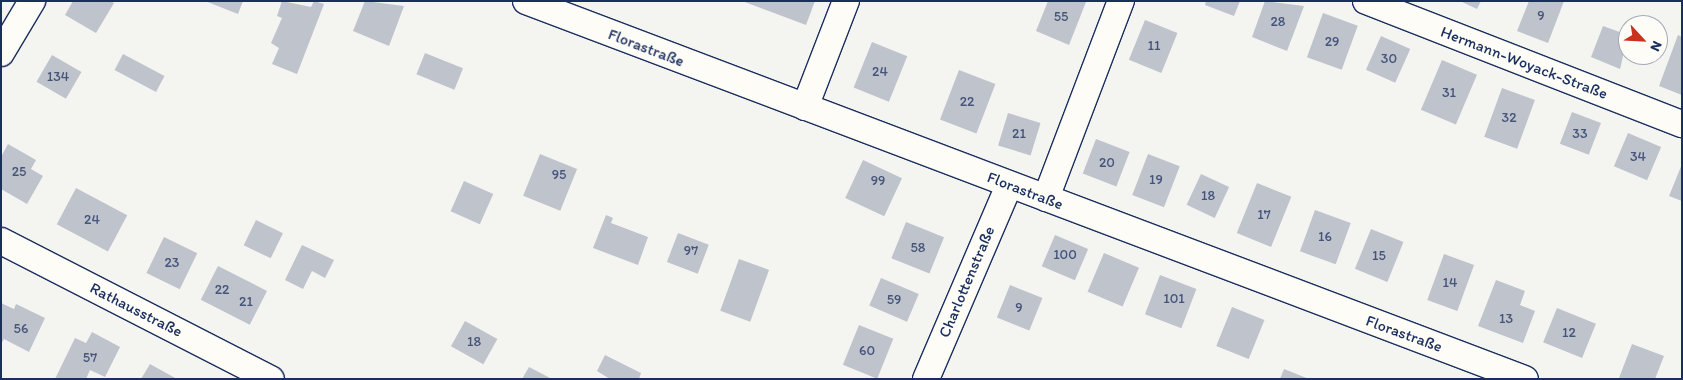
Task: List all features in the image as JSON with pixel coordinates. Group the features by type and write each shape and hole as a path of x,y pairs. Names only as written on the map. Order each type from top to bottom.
{"street":[{"path":"1,53 32,1"},
{"name":"Florastraße","path":"526,1 1526,379"},
{"path":"805,107 846,1"},
{"path":"1046,198 1122,1"},
{"name":"Hermann-Woyack-Straße","path":"1366,1 1682,124"},
{"name":"Charlottenstraße","path":"926,379 1009,184"},
{"name":"Rathausstraße","path":"1,241 271,379"}],"building":[{"path":"73,1 111,1 114,3 96,33 65,15"},
{"path":"205,1 243,1 238,14"},
{"path":"282,1 311,7 314,1 324,4 297,74 272,64 279,48 271,43 282,18 277,16"},
{"path":"365,1 404,6 389,46 353,31"},
{"path":"742,1 815,1 806,25"},
{"path":"1048,1 1086,2 1069,45 1036,31"},
{"path":"1206,1 1240,1 1234,16 1205,5"},
{"path":"1265,1 1304,6 1287,51 1252,37"},
{"path":"1460,1 1481,1 1477,9"},
{"path":"1529,1 1564,1 1548,43 1517,31"},
{"path":"1323,13 1358,26 1342,70 1307,57"},
{"path":"1145,20 1177,33 1161,73 1129,60"},
{"path":"1603,26 1618,31 1618,65 1621,65 1620,69 1591,57"},
{"path":"1678,35 1682,37 1682,95 1659,86"},
{"path":"1381,36 1410,49 1395,83 1366,70"},
{"path":"872,42 907,56 889,102 854,87"},
{"path":"425,53 463,68 454,90 416,74"},
{"path":"123,54 164,76 156,92 115,70"},
{"path":"52,55 81,72 66,99 36,82"},
{"path":"1442,60 1477,75 1456,125 1421,110"},
{"path":"959,70 995,84 976,133 940,119"},
{"path":"1502,88 1535,100 1517,149 1484,137"},
{"path":"1572,112 1601,123 1589,155 1560,144"},
{"path":"1008,113 1041,123 1031,155 998,146"},
{"path":"1628,133 1661,147 1647,180 1614,166"},
{"path":"1096,139 1130,152 1116,186 1083,174"},
{"path":"8,144 36,160 31,169 43,176 27,204 1,189 1,157"},
{"path":"540,154 577,169 560,211 523,196"},
{"path":"1148,154 1180,166 1164,207 1132,195"},
{"path":"863,160 902,178 884,216 845,198"},
{"path":"1682,164 1682,201 1669,196"},
{"path":"1201,174 1229,187 1215,218 1187,205"},
{"path":"464,181 493,194 480,224 451,211"},
{"path":"1257,183 1291,197 1271,247 1237,233"},
{"path":"76,188 127,215 108,251 57,224"},
{"path":"1315,210 1351,223 1336,264 1300,251"},
{"path":"606,215 613,218 611,223 648,237 638,265 593,248"},
{"path":"256,220 283,233 271,258 244,245"},
{"path":"906,222 944,237 929,274 891,258"},
{"path":"1371,229 1403,242 1387,282 1355,269"},
{"path":"678,233 709,245 698,274 667,262"},
{"path":"1055,235 1088,249 1075,280 1042,266"},
{"path":"164,237 197,253 180,289 146,273"},
{"path":"302,245 334,260 325,278 312,271 303,289 285,280"},
{"path":"1104,253 1139,268 1123,307 1088,292"},
{"path":"1444,254 1474,265 1457,311 1427,300"},
{"path":"739,259 769,270 750,322 720,311"},
{"path":"218,266 267,291 250,325 201,300"},
{"path":"1160,275 1196,289 1181,328 1145,314"},
{"path":"881,278 919,294 907,322 869,306"},
{"path":"1496,280 1525,291 1520,305 1535,311 1523,343 1478,326"},
{"path":"1010,285 1042,298 1029,331 997,317"},
{"path":"1,303 14,309 16,304 45,318 29,352 4,339 1,344"},
{"path":"1232,307 1264,320 1249,359 1216,346"},
{"path":"1557,308 1596,324 1582,358 1543,342"},
{"path":"465,321 497,339 483,364 451,346"},
{"path":"859,325 893,339 877,379 843,365"},
{"path":"92,332 120,347 105,377 90,370 86,379 55,379 75,338 86,343"},
{"path":"1632,344 1664,356 1655,379 1619,378"},
{"path":"605,355 641,373 639,379 610,379 597,371"},
{"path":"150,364 177,379 141,379"},
{"path":"529,367 552,379 522,379"},
{"path":"1284,369 1309,379 1280,379"}]}
